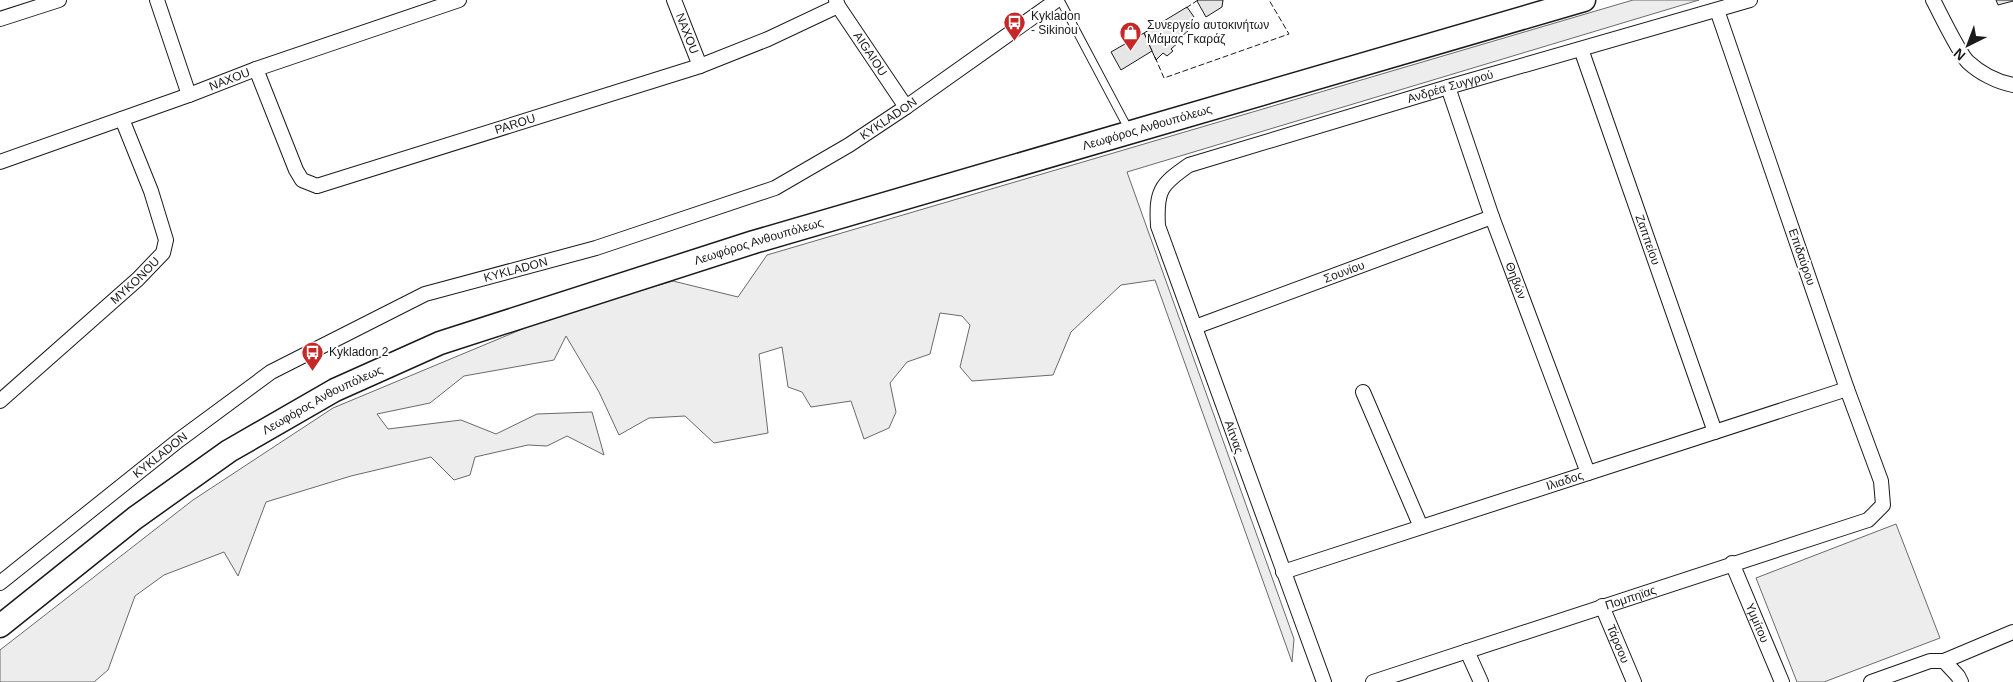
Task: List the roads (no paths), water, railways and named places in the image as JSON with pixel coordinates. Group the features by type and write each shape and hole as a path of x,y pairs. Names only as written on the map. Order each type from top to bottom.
{"main road":[{"name":"Λεωφόρος Ανθουπόλεως","path":"0,626 135,518 229,451 335,390 440,343 754,242 1584,0"}],"street":[{"path":"0,19 59,0"},
{"path":"157,0 189,95"},
{"name":"NAXOU","path":"0,162 256,70 459,0"},
{"name":"NAXOU","path":"674,0 700,66"},
{"name":"KYKLADON","path":"0,583 179,440 271,372 425,294 596,248 774,188 849,145 1058,0"},
{"name":"Ανδρέα Συγγρού","path":"1160,190 1173,176 1189,166 1448,87 1750,0"},
{"path":"1933,0 1967,61 2001,83 2013,85"},
{"name":"PAROU","path":"256,70 296,170 302,180 317,186 700,66 768,39 837,3"},
{"name":"AIGAIOU","path":"837,3 906,107"},
{"name":"Επιδαύρου","path":"1718,10 1847,389 1881,481 1883,505"},
{"name":"Ζαππείου","path":"1581,50 1715,432"},
{"name":"Θηβών","path":"1448,87 1492,217 1588,473"},
{"name":"MYKONOU","path":"0,401 163,253 166,240 151,191 122,119"},
{"name":"Αίτνας","path":"1160,190 1157,207 1158,226 1324,682"},
{"name":"Σουνίου","path":"1195,326 1492,217"},
{"name":"Ιλιαδος","path":"1283,572 1847,389"},
{"path":"1363,392 1421,527"},
{"name":"Πομπηϊας","path":"1373,682 1868,520 1883,505"},
{"name":"Υμμίτου","path":"1732,563 1782,682"},
{"name":"Τάρσου","path":"1602,606 1634,682"},
{"path":"1871,682 1930,661 1944,661 2013,632"},
{"path":"1467,651 1480,682"},
{"path":"1944,661 1961,682"}],"lane":[{"path":"1058,0 1130,133"}],"place":[{"name":"Kykladon - Sikinou","path":"1015,42"},
{"name":"Συνεργείο αυτοκινήτων Μάμας Γκαράζ","path":"1131,51"},
{"name":"Kykladon 2","path":"313,371"}]}
